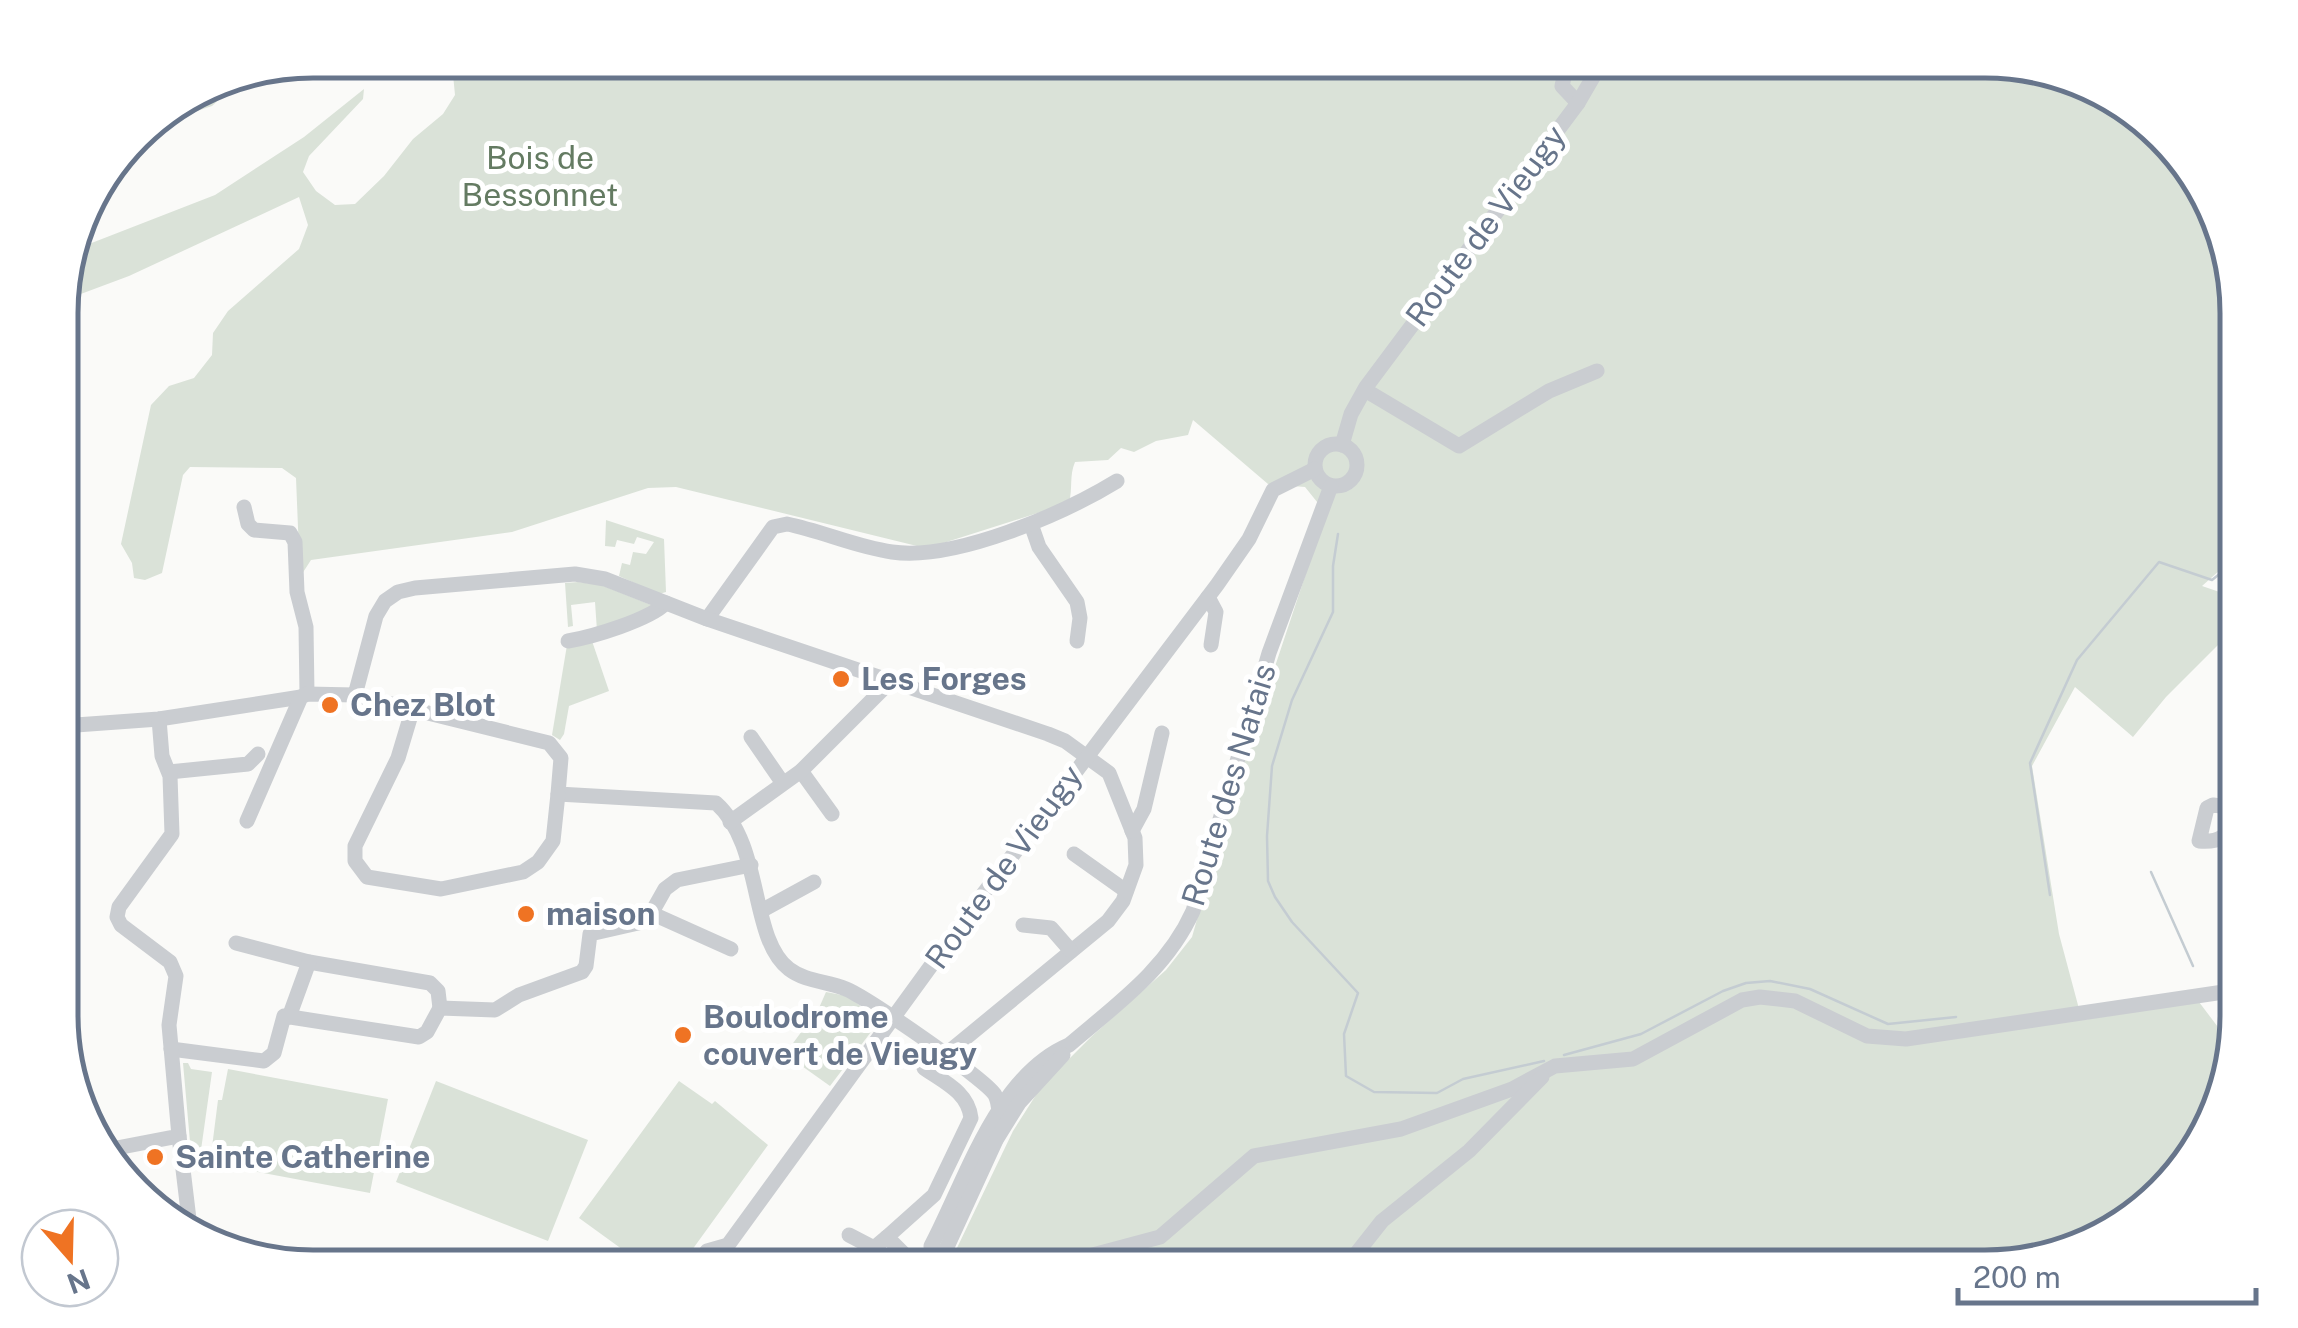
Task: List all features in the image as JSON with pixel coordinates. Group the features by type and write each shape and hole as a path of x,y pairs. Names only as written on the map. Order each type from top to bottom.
{"street":[{"path":"1564,78 1562,86 1578,103"},
{"name":"Route de Vieugy","path":"1342,445 1365,390 1593,78"},
{"path":"1365,390 1459,446 1549,391 1597,371"},
{"name":"Route de Vieugy","path":"707,1250 728,1245 1086,755 1208,597 1248,539 1272,490 1315,469 1322,449 1342,445 1354,454 1357,469 1347,484 1331,486"},
{"path":"1315,469 1331,486"},
{"path":"707,620 773,527 787,524 888,552 925,554 1032,524 1117,481"},
{"name":"Route des Natais","path":"945,1250 996,1140 1019,1103 1069,1045 1166,959 1182,936 1193,911 1269,653 1331,486"},
{"path":"244,507 248,524 254,530 290,533 295,542 296,592 306,628 304,696 247,821"},
{"path":"1032,524 1042,553 1078,602 1077,641"},
{"path":"355,694 376,616 384,601 406,590 575,574 605,579 707,620 1048,734 1086,755 1111,778 1132,831 1137,858 1126,891 1108,920 945,1055"},
{"path":"1208,597 1216,612 1212,645"},
{"path":"568,642 655,613 666,604"},
{"path":"730,822 802,771 889,683"},
{"path":"78,725 159,719 304,696 355,694 413,708 548,743 561,758 558,794 552,841 538,862 523,872 441,889 367,878 358,867 354,846 398,758 413,708"},
{"path":"159,719 162,756 169,772 171,836 120,907 117,917 121,925 175,970 169,1024 189,1215"},
{"path":"1132,831 1144,809 1162,733"},
{"path":"751,737 782,782"},
{"path":"169,772 219,772 248,764 258,754"},
{"path":"802,771 832,814"},
{"path":"558,794 706,800 720,807 751,864 772,949 785,966 804,978 844,988 986,1086 1000,1108 996,1140"},
{"path":"1074,854 1126,891"},
{"path":"440,1008 496,1010 519,995 578,974 586,966 590,934 643,924 653,914 665,889 677,880 751,864"},
{"path":"761,911 814,882"},
{"path":"653,914 731,949"},
{"path":"1023,925 1051,928 1071,951"},
{"path":"171,1049 264,1061 274,1053 284,1016 419,1037 427,1032 440,1008 438,990 430,983 309,962 236,943"},
{"path":"289,1017 309,962"},
{"path":"1109,1250 1160,1236 1254,1156 1401,1129 1512,1089 1555,1066 1634,1059 1718,1011 1760,996 1796,1001 1852,1030 1888,1039 2220,992"},
{"name":"Route des Natais","path":"933,1250 1000,1108 1031,1071 1056,1050 1069,1045"},
{"path":"1359,1250 1382,1221 1469,1151 1555,1066"},
{"path":"849,1235 874,1248 934,1196 971,1118 962,1094 924,1068"},
{"path":"986,1086 1006,1086 1031,1071"},
{"path":"119,1148 180,1136"},
{"path":"886,1237 899,1250"}],"green space":[{"name":"Bois de Bessonnet","path":"453,78 1986,78 2047,85 2103,109 2152,146 2172,169 2203,222 2213,251 2220,297 2220,570 2202,586 2220,592 2220,643 2133,737 2075,687 2032,766 2059,934 2082,1020 2199,1002 2220,1030 2213,1077 2189,1133 2162,1171 2116,1211 2061,1238 2001,1250 956,1250 1013,1131 1041,1087 1166,970 1192,937 1233,793 1326,513 1305,487 1268,484 1193,420 1188,435 1156,441 1134,452 1121,448 1108,460 1075,462 1069,503 934,546 917,546 676,487 648,488 512,532 311,560 300,577 296,478 282,468 190,467 183,475 162,573 145,580 134,578 132,563 121,544 151,405 169,386 194,378 212,355 213,333 228,311 299,249 308,225 299,197 129,276 79,295 87,245 215,195 304,137 364,89 363,99 309,156 303,172 316,191 335,205 355,204 413,139 443,114 455,95"},
{"path":"223,96 212,106 186,115"},
{"path":"606,520 664,539 666,592 659,594 619,576 622,563 630,565 633,552 646,554 654,542 637,537 634,544 617,540 615,547 605,546"},
{"path":"565,583 601,585 654,606 597,631 595,602 571,605 573,626 568,627"},
{"path":"592,641 609,691 569,706 560,740 552,735 567,645"},
{"path":"826,992 847,996 876,1017 877,1024 830,1086 785,1054"},
{"path":"183,1063 191,1069 212,1072 200,1157 191,1153"},
{"path":"228,1069 388,1099 370,1193 210,1163 218,1100 222,1100"},
{"path":"436,1081 588,1140 548,1241 396,1182"},
{"path":"679,1081 712,1104 715,1101 768,1145 692,1250 623,1250 579,1218"}],"waterway":[{"path":"1338,534 1333,612 1292,700 1272,766 1268,881 1292,922 1358,993 1344,1034 1346,1076 1374,1092 1437,1093 1463,1079 1544,1061"},
{"path":"2050,895 2030,763 2077,660 2159,562 2212,580 2220,574"},
{"path":"2151,872 2193,966"},
{"path":"1564,1055 1641,1034 1746,983 1770,981 1810,989 1888,1024 1956,1017"}],"place":[{"name":"Les Forges","path":"841,679"},
{"name":"Chez Blot","path":"330,705"},
{"name":"maison","path":"526,914"},
{"name":"Boulodrome couvert de Vieugy","path":"683,1035"},
{"name":"Sainte Catherine","path":"155,1157"}]}
